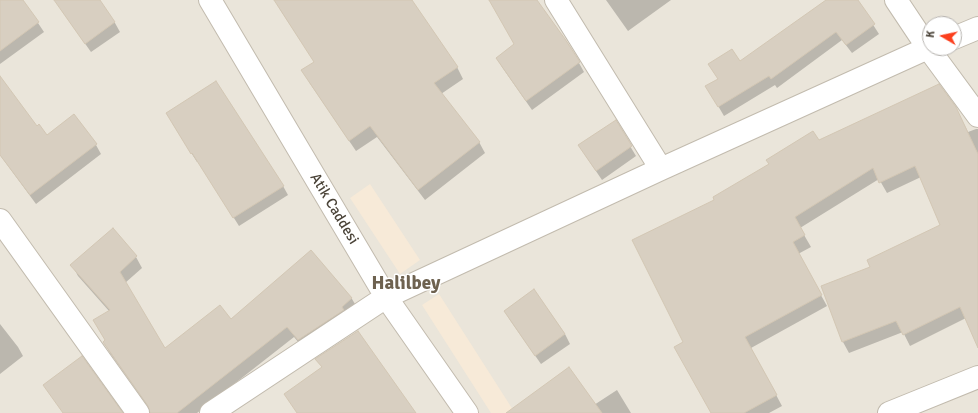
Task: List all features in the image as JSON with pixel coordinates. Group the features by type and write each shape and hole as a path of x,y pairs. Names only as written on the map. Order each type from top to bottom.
{"street":[{"name":"Atik Caddesi","path":"210,0 386,297 467,413"},
{"path":"556,0 661,169"},
{"path":"896,0 922,37"},
{"path":"962,35 978,28"},
{"path":"210,413 386,297 661,169 922,50"},
{"path":"935,56 978,116"},
{"path":"0,220 7,246 138,413"},
{"path":"889,413 978,377"}],"shaded area":[{"path":"0,0 978,0 978,413 0,413"},
{"path":"370,184 420,260 400,274 350,198"},
{"path":"439,294 515,413 491,413 422,305"}],"building":[{"path":"0,0 23,0 39,22 0,51"},
{"path":"54,0 100,0 115,22 85,44"},
{"path":"274,0 412,0 458,67 434,83 480,142 418,190 370,126 349,141 301,70 314,62"},
{"path":"489,0 537,0 580,62 526,101 496,58 514,44"},
{"path":"826,0 858,0 875,24 846,45 836,32 771,79 769,76 718,107 705,86 718,79 708,64 732,49 740,61"},
{"path":"0,76 37,126 39,124 47,135 74,114 97,144 30,195 0,155"},
{"path":"216,81 284,186 233,218 166,113"},
{"path":"939,84 956,107 978,154 978,348 960,307 903,335 896,321 842,342 821,286 870,267 867,260 940,225 915,166 879,183 873,168 795,217 805,235 793,242 822,295 745,337 777,395 744,413 711,413 674,347 683,342 632,240 714,200 713,197 769,164 766,160 813,131 819,140"},
{"path":"616,120 632,146 596,171 578,145"},
{"path":"113,228 137,256 120,272 165,348 220,305 231,319 311,250 352,298 342,307 344,310 298,340 287,327 177,413 150,413 148,406 103,342 105,340 93,320 110,310 70,265"},
{"path":"534,289 565,334 535,356 504,311"},
{"path":"358,331 416,413 297,413 284,394 322,367 315,359"},
{"path":"82,356 123,413 63,413 43,385"},
{"path":"569,367 602,413 506,413"}],"district":[{"name":"Halilbey","path":"406,284"}]}
